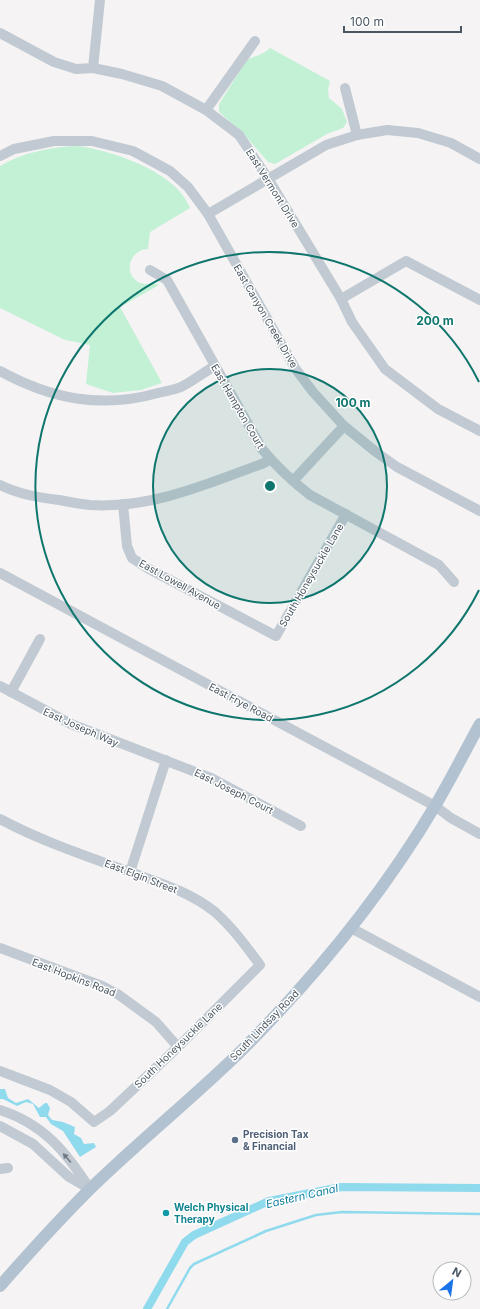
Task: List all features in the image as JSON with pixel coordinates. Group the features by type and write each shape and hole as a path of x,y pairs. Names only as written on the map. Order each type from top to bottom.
{"main road":[{"name":"South Lindsay Road","path":"0,1286 52,1228 90,1189 239,1052 292,998 351,928 406,851 435,806 480,724"}],"street":[{"path":"93,68 100,0"},
{"name":"East Vermont Drive","path":"0,33 54,62 76,69 93,68 122,74 162,86 206,110 239,135 269,180 341,300 352,322 385,369 438,409 480,431"},
{"path":"206,110 255,41"},
{"path":"345,88 357,135"},
{"path":"208,214 269,180 326,145 357,135 387,130 418,132 451,143 480,159"},
{"name":"East Canyon Creek Drive","path":"0,156 14,149 54,140 92,141 132,151 160,164 188,187 208,214 295,368 313,392 344,426 397,467 480,511"},
{"path":"341,300 406,261 480,300"},
{"name":"East Hampton Court","path":"150,270 167,280 262,449 270,459 293,481 310,494 439,565 454,582"},
{"path":"0,371 21,383 54,395 88,401 124,401 181,387 215,366"},
{"path":"293,481 344,426"},
{"path":"0,485 51,499 90,505 123,504 158,500 182,494 264,463 270,459"},
{"name":"East Lowell Avenue","path":"123,504 127,546 132,558 149,569 276,636"},
{"name":"South Honeysuckle Lane","path":"276,636 346,514"},
{"name":"East Frye Road","path":"0,573 435,806 451,818 480,834"},
{"path":"11,692 40,640"},
{"name":"East Joseph Way","path":"0,686 71,724 166,760"},
{"path":"130,872 166,760"},
{"name":"East Joseph Court","path":"166,760 211,778 301,826"},
{"name":"East Elgin Street","path":"0,820 68,849 173,887 193,897 214,912 237,933 260,965"},
{"path":"351,928 480,997"},
{"name":"East Hopkins Road","path":"0,948 102,986 119,994 156,1022 178,1046"},
{"name":"South Honeysuckle Lane","path":"0,1071 55,1093 71,1102 94,1122 110,1111 260,965"},
{"path":"0,1110 27,1121 47,1135 77,1169 90,1189"},
{"path":"0,1126 33,1144 69,1177 90,1189"}],"green space":[{"path":"270,48 330,81 328,90 329,98 342,109 347,122 343,128 327,134 275,164 268,162 243,133 219,112 219,104 246,61"},
{"path":"78,146 125,158 142,165 172,184 183,195 190,208 150,232 148,249 137,253 131,262 130,273 133,278 143,284 159,285 120,307 162,383 141,390 113,393 86,384 90,345 65,340 0,308 0,166 19,157 38,151"}],"water":[{"path":"0,1089 5,1089 8,1098 16,1103 28,1099 39,1108 47,1103 50,1108 48,1115 52,1120 63,1122 75,1127 74,1134 81,1138 84,1144 94,1143 96,1147 80,1157 63,1131 51,1124 46,1117 40,1117 33,1104 26,1102 17,1106 0,1099"}],"waterway":[{"name":"Eastern Canal","path":"147,1309 185,1242 194,1235 269,1201 341,1187 480,1188"},
{"path":"167,1309 190,1268 194,1264 266,1231 316,1215 342,1212 480,1214"}],"place":[{"name":"Precision Tax & Financial","path":"235,1140"},
{"name":"Welch Physical Therapy","path":"166,1213"}]}
